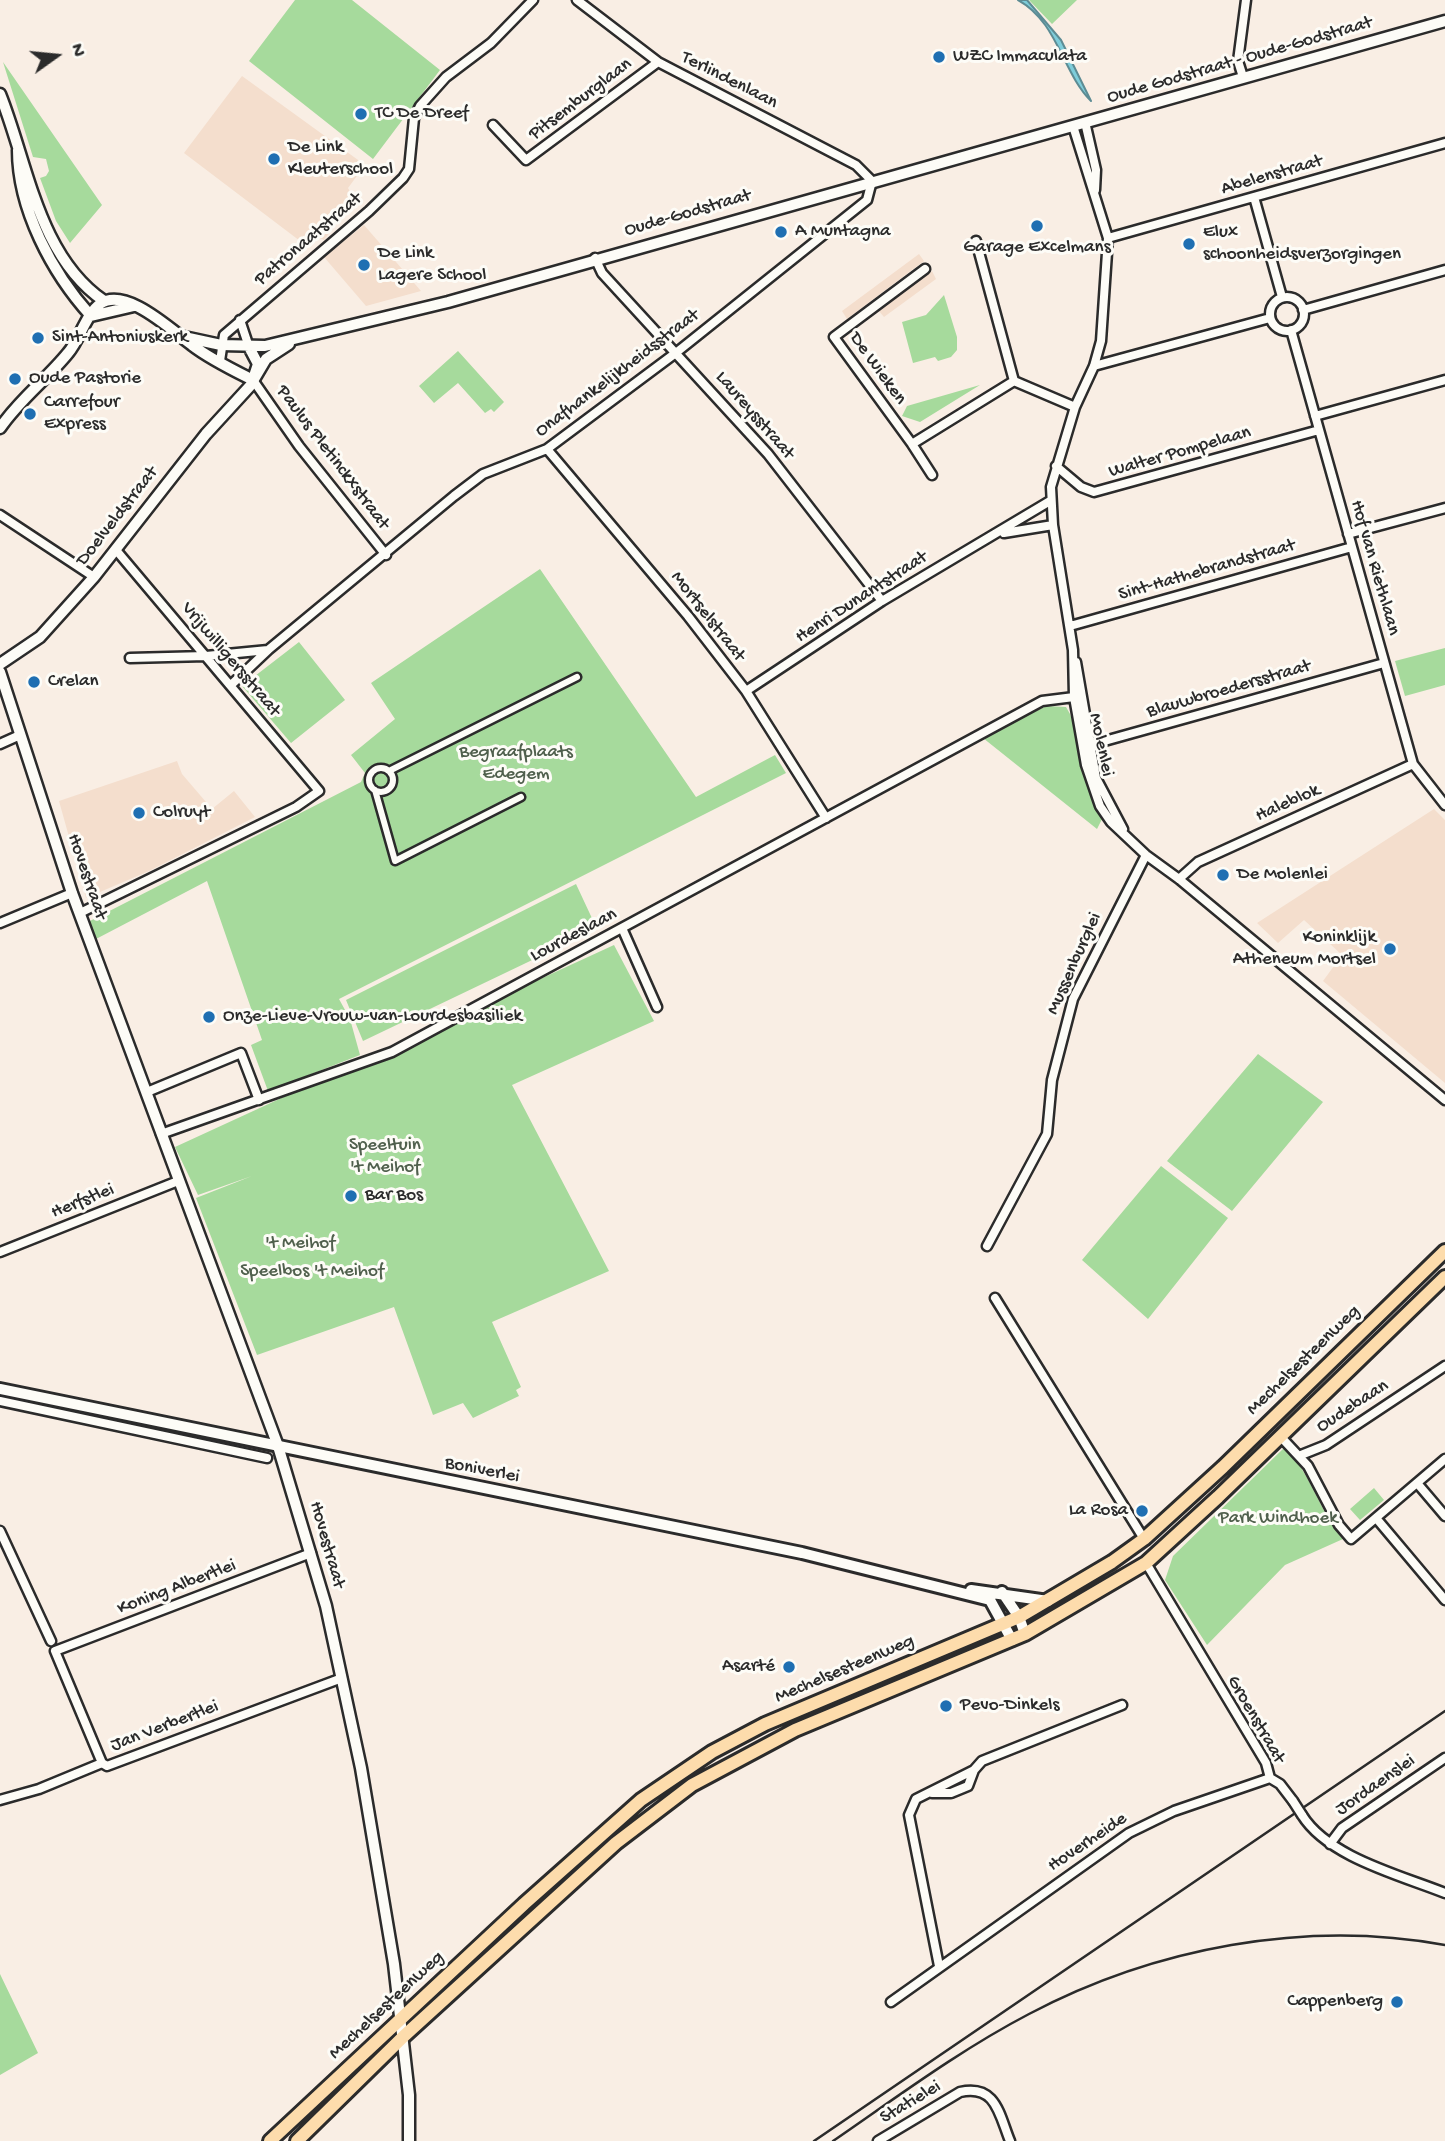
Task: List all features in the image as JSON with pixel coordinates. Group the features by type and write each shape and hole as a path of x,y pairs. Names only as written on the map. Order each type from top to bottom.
{"main road":[{"name":"Mechelsesteenweg","path":"297,2141 403,2026 614,1821 701,1759 765,1724 1019,1617 1050,1601 1144,1539 1223,1467 1445,1251"},
{"name":"Mechelsesteenweg","path":"270,2141 616,1843 692,1785 795,1730 1025,1634 1146,1563 1445,1277"},
{"name":"Boniverlei","path":"0,1390 802,1553 957,1590 990,1600 1012,1640"},
{"name":"Boniverlei","path":"957,1590 1002,1592 1050,1601"},
{"path":"1002,1592 1019,1617 1025,1634"}],"street":[{"name":"Patronaatstraat","path":"221,345 224,335 240,320 369,211 403,178 409,169 414,118 420,106 446,77 491,43 533,0"},
{"name":"Terlindenlaan","path":"577,0 658,62 856,165 872,181"},
{"path":"1243,77 1238,61 1246,0"},
{"name":"Oude Godstraat - Oude-Godstraat","path":"1085,122 1445,20"},
{"name":"Pitsemburglaan","path":"493,125 526,160 658,62"},
{"path":"0,94 18,149 18,167 29,208 61,265 67,288 91,316"},
{"path":"1085,122 1096,170 1095,190"},
{"name":"Oude-Godstraat","path":"184,337 221,345 249,346 299,340 448,302 595,258 1085,122"},
{"path":"1073,126 1108,238 1105,316 1094,366 1075,407 1055,466 1050,501 1073,650 1081,677 1086,746 1096,778 1126,835 1146,855 1179,879 1445,1100"},
{"name":"Abelenstraat","path":"1108,238 1445,144"},
{"name":"Onafhankelijkheidsstraat","path":"231,685 268,650 483,474 547,449 677,352 867,200 872,181"},
{"path":"1254,197 1282,297"},
{"path":"976,241 1014,381"},
{"name":"Laureysstraat","path":"595,258 602,273 768,454 882,601"},
{"path":"61,265 105,306"},
{"name":"De Wieken","path":"925,269 834,337 932,475"},
{"path":"1303,310 1445,270"},
{"path":"1282,297 1295,299 1303,310 1300,324 1291,330 1276,327 1270,318 1272,305 1282,297"},
{"path":"1,425 51,374 72,348 91,316 105,306 134,306 253,380 258,364 240,320"},
{"path":"1094,366 1270,318"},
{"name":"Hof van Riethlaan","path":"1291,330 1413,764 1445,805"},
{"name":"Oude-Godstraat","path":"253,380 266,359 299,340"},
{"path":"220,361 221,345"},
{"name":"Doelveldstraat","path":"0,664 40,637 94,577 205,435 253,380"},
{"name":"Paulus Pletinckxstraat","path":"253,380 299,446 386,555"},
{"path":"1315,416 1445,380"},
{"path":"1014,381 1075,407"},
{"path":"912,444 1014,381"},
{"name":"Walter Pompelaan","path":"1055,466 1081,486 1094,492 1319,430"},
{"name":"Mortselstraat","path":"547,449 688,616 746,691 826,818"},
{"name":"Henri Dunantstraat","path":"746,691 882,601 1050,501"},
{"path":"1348,534 1445,508"},
{"path":"0,515 94,577"},
{"name":"Henri Dunantstraat","path":"998,534 1053,525"},
{"name":"Sint-Hathebrandstraat","path":"1070,626 1352,547"},
{"name":"Vrijwilligersstraat","path":"80,913 296,807 320,791 116,550"},
{"path":"130,658 206,656 268,650"},
{"name":"Molenlei","path":"1073,650 1074,697 1086,746"},
{"name":"Blauwbroedersstraat","path":"1086,746 1384,663"},
{"name":"Hovestraat","path":"0,672 72,893 278,1446 311,1553 361,1768 403,2026 409,2095 409,2141"},
{"path":"521,797 395,861 370,780 372,773 378,769 389,771 577,677"},
{"name":"Lourdeslaan","path":"161,1134 392,1052 1042,701 1074,697"},
{"path":"0,744 20,735"},
{"name":"Haleblok","path":"1179,879 1198,862 1413,764"},
{"path":"375,790 383,792 390,788 393,781 389,771"},
{"name":"Mussenburglei","path":"987,1246 1047,1134 1052,1080 1077,990 1146,855"},
{"path":"0,923 72,893"},
{"path":"622,928 657,1007"},
{"path":"147,1092 241,1053 259,1100"},
{"name":"Herfstlei","path":"0,1252 178,1181"},
{"path":"995,1298 1144,1539"},
{"name":"Oudebaan","path":"1301,1455 1326,1445 1445,1366"},
{"path":"0,1401 267,1458"},
{"path":"1280,1436 1301,1455 1339,1525 1351,1539 1445,1459"},
{"path":"1417,1483 1445,1516"},
{"path":"1376,1518 1445,1600"},
{"path":"0,1531 51,1641"},
{"name":"Koning Albertlei","path":"102,1763 55,1651 311,1553"},
{"name":"Groenstraat","path":"1146,1563 1266,1763 1270,1778 1280,1783 1310,1828 1330,1844 1445,1893"},
{"name":"Jan Verbertlei","path":"0,1800 39,1789 102,1763 107,1766 342,1678"},
{"path":"939,1966 909,1815 913,1802 974,1770 982,1761 1122,1705"},
{"name":"Jordaenslei","path":"1330,1844 1342,1828 1445,1758"},
{"name":"Hoverheide","path":"891,2002 1129,1833 1174,1811 1270,1778"},
{"name":"Statielei","path":"878,2141 888,2138 960,2092 973,2089 983,2091 990,2097 1010,2141"}],"shaded area":[{"name":"De Link Kleuterschool","path":"242,76 365,165 348,188 355,200 324,240 316,236 304,244 184,153"},
{"name":"De Link Lagere School","path":"364,225 421,291 366,306 324,257"},
{"path":"919,254 924,261 847,319 842,311"},
{"path":"932,271 936,279 884,317 878,310"},
{"name":"Colruyt","path":"177,761 182,774 212,809 234,791 255,817 149,871 86,898 59,801"},
{"name":"Koninklijk Atheneum Mortsel","path":"1434,809 1445,820 1445,1083 1323,981 1342,955 1304,920 1278,943 1257,923"}],"green space":[{"name":"TC De Dreef","path":"295,0 352,0 440,70 373,159 249,61"},
{"path":"1029,0 1077,0 1052,24"},
{"path":"3,62 102,205 70,243 56,221 40,178 46,176 49,171 46,159 33,157"},
{"path":"944,295 957,337 957,350 951,357 938,361 935,357 913,363 902,322 926,315"},
{"path":"458,351 504,402 494,412 491,409 485,413 458,383 434,403 419,386"},
{"path":"980,385 920,422 902,416 907,406"},
{"name":"Begraafplaats Edegem","path":"540,569 696,797 775,755 786,773 339,999 350,1019 360,1055 268,1091 251,1045 262,1040 207,881 96,939 88,922 361,782 365,773 351,755 395,719 371,683"},
{"path":"299,642 345,700 291,743 242,686"},
{"path":"1445,648 1445,685 1405,696 1395,661"},
{"path":"1046,706 1066,707 1070,714 1103,817 1097,829 983,738"},
{"path":"576,884 597,929 363,1041 346,1000"},
{"path":"614,945 654,1021 512,1085 609,1271 492,1322 521,1387 516,1390 519,1396 473,1418 463,1403 433,1415 394,1307 257,1355 196,1198 252,1176 198,1195 175,1147"},
{"path":"1258,1054 1323,1102 1232,1211 1167,1161"},
{"path":"1161,1166 1228,1218 1148,1319 1082,1260"},
{"name":"Park Windhoek","path":"1285,1447 1295,1458 1343,1539 1285,1565 1207,1645 1165,1580 1173,1556"},
{"path":"1374,1488 1384,1500 1360,1520 1350,1509"},
{"path":"0,1974 38,2053 0,2075"}],"water":[{"path":"1018,0 1027,0 1061,40 1091,101 1073,76 1042,21"}],"railway":[{"path":"814,2141 1445,1711"},
{"path":"833,2141 929,2074 1003,2028 1077,1991 1127,1972 1179,1956 1231,1945 1285,1938 1392,1938 1445,1945"}],"place":[{"name":"WZC Immaculata","path":"939,57"},
{"name":"TC De Dreef","path":"361,114"},
{"name":"De Link Kleuterschool","path":"274,159"},
{"name":"Garage Excelmans","path":"1037,226"},
{"name":"A Muntagna","path":"781,232"},
{"name":"Elux schoonheidsverzorgingen","path":"1189,244"},
{"name":"De Link Lagere School","path":"364,265"},
{"name":"Sint-Antoniuskerk","path":"38,338"},
{"name":"Oude Pastorie","path":"15,379"},
{"name":"Carrefour Express","path":"30,414"},
{"name":"Crelan","path":"34,682"},
{"name":"Colruyt","path":"139,813"},
{"name":"De Molenlei","path":"1223,875"},
{"name":"Koninklijk Atheneum Mortsel","path":"1390,949"},
{"name":"Onze-Lieve-Vrouw-van-Lourdesbasiliek","path":"209,1017"},
{"name":"Bar Bos","path":"351,1196"},
{"name":"La Rosa","path":"1142,1511"},
{"name":"Asarté","path":"789,1667"},
{"name":"Pevo-Dinkels","path":"946,1706"},
{"name":"Cappenberg","path":"1397,2002"}],"park label":[{"name":"Speeltuin 't Meihof","path":"385,1157"},
{"name":"'t Meihof","path":"300,1244"},
{"name":"Speelbos 't Meihof","path":"312,1272"}]}
